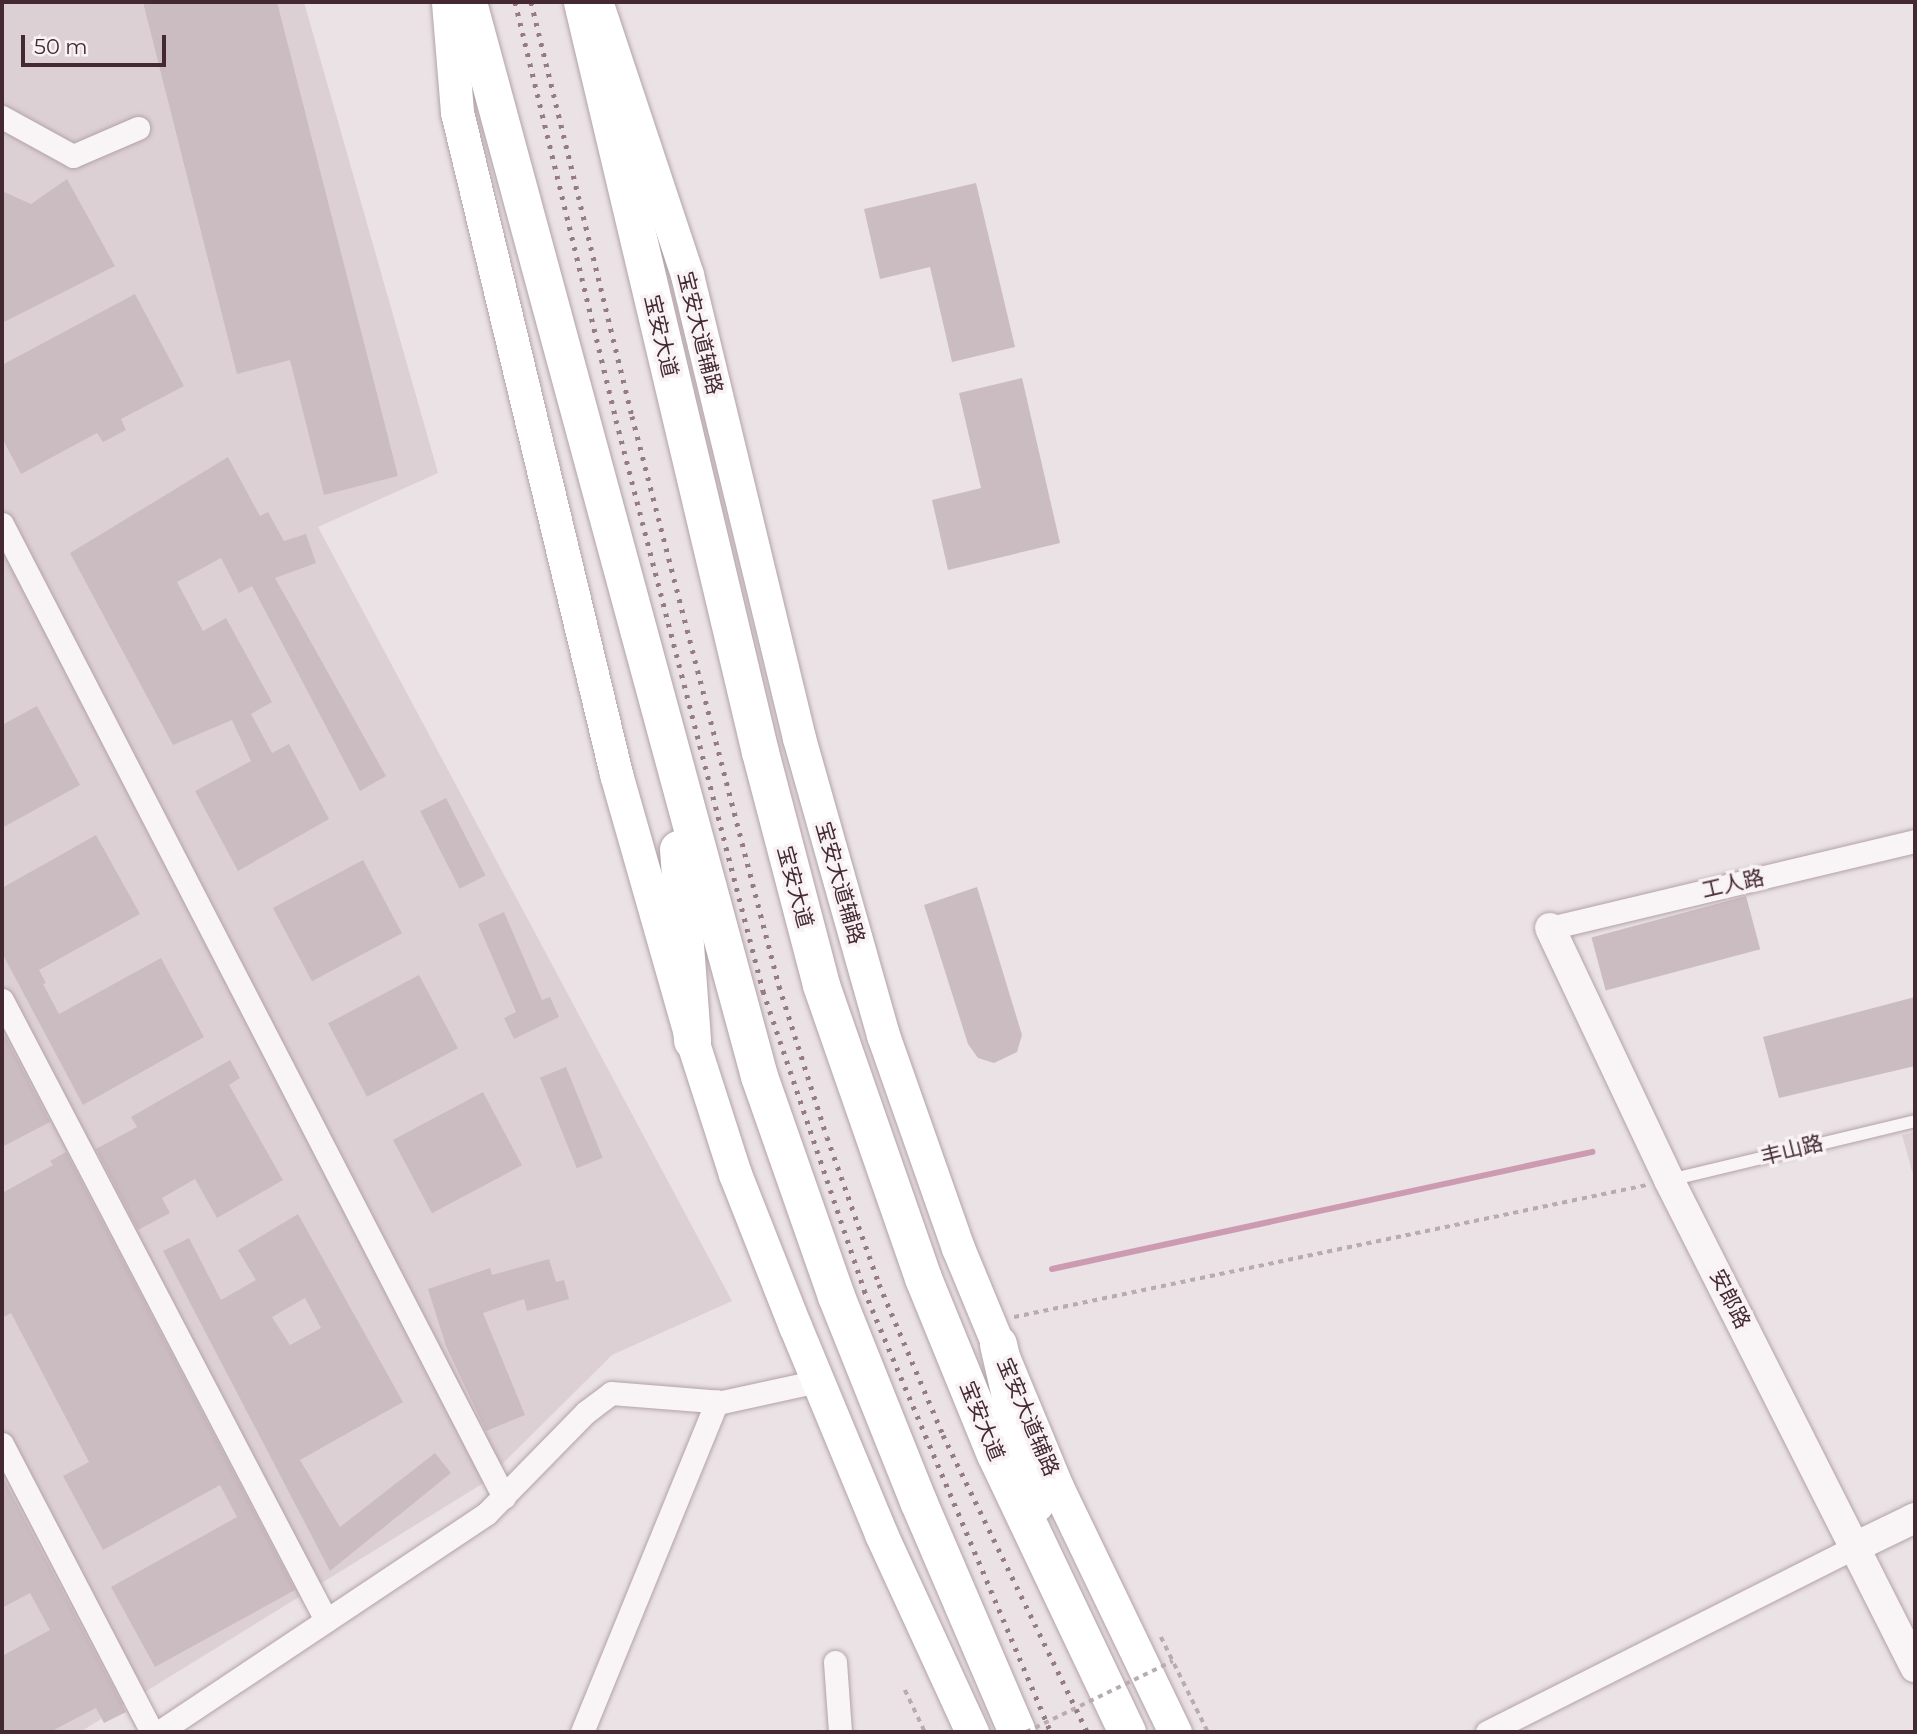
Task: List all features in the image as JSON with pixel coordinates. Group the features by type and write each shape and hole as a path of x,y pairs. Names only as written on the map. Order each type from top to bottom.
{"main road":[{"path":"448,2 457,112 616,774 692,1040 736,1174 818,1381 972,1732"},
{"path":"468,2 673,772 759,1076 836,1296 918,1502 1017,1732"},
{"name":"宝安大道","path":"582,2 757,739 821,985 923,1278 995,1454 1127,1732"},
{"name":"宝安大道辅路","path":"596,2 687,275 799,738 883,1035 958,1248 1000,1332 1058,1487 1175,1732"},
{"path":"673,772 692,1040"},
{"path":"1000,1332 1052,1577"}],"street":[{"path":"2,117 73,156 138,128"},
{"path":"2,524 504,1497"},
{"name":"工人路","path":"1550,928 1915,841"},
{"name":"安郎路","path":"1550,928 1669,1180 1915,1667"},
{"path":"2,1000 326,1620"},
{"path":"159,1732 487,1513 586,1412 611,1393 717,1402 818,1381"},
{"path":"582,1732 717,1402"},
{"path":"2,1444 152,1732"},
{"path":"1488,1732 1915,1518"},
{"path":"835,1662 840,1732"}],"lane":[{"name":"丰山路","path":"1669,1180 1915,1121"}],"path":[{"path":"1000,1332 1669,1180"},
{"path":"1026,1732 1172,1661 1208,1732"},
{"path":"905,1690 925,1732"}],"shaded area":[{"path":"2,2 304,2 438,473 318,527 732,1301 612,1355 482,1484 80,1732 2,1732"},
{"path":"1915,1132 1915,1182 1902,1135"}],"building":[{"path":"143,2 277,2 398,476 324,495 290,360 237,374"},
{"path":"67,179 115,266 2,323 2,191 31,204"},
{"path":"976,183 1015,347 952,362 930,267 880,279 864,209"},
{"path":"135,294 184,386 121,419 126,430 103,442 97,433 21,474 2,438 2,365"},
{"path":"1022,378 1060,543 948,570 932,500 981,488 959,393"},
{"path":"228,457 260,516 268,512 284,541 306,534 316,563 275,578 386,776 360,791 252,586 239,593 221,558 177,582 203,631 226,618 272,702 251,714 272,753 289,744 329,819 238,871 195,791 251,761 232,720 173,745 70,553"},
{"path":"37,706 80,785 2,828 2,725"},
{"path":"446,798 485,876 460,889 420,811"},
{"path":"96,835 140,914 39,970 46,983 43,984 59,1014 161,958 204,1037 83,1105 2,953 2,888"},
{"path":"363,860 402,933 312,981 273,908"},
{"path":"977,887 1022,1035 1017,1052 994,1063 978,1058 968,1044 924,905"},
{"path":"1746,896 1760,949 1606,991 1591,937"},
{"path":"504,912 542,1000 550,997 559,1017 514,1039 504,1018 516,1012 478,924"},
{"path":"419,975 458,1048 367,1097 328,1023"},
{"path":"1915,997 1915,1066 1779,1098 1763,1037"},
{"path":"5,1036 50,1122 2,1147 2,1038"},
{"path":"230,1060 240,1078 229,1085 283,1180 217,1218 195,1179 162,1198 170,1213 138,1230 96,1149 137,1127 131,1117"},
{"path":"566,1067 603,1158 577,1168 540,1077"},
{"path":"483,1092 522,1165 432,1213 393,1140"},
{"path":"66,1152 295,1590 155,1667 111,1587 237,1517 220,1485 103,1550 63,1476 89,1462 11,1313 2,1318 2,1193 53,1165 50,1161"},
{"path":"298,1214 403,1402 300,1460 340,1527 435,1453 451,1473 330,1571 163,1251 189,1238 221,1300 256,1280 238,1250","holes":["305,1298 321,1328 290,1345 272,1317"]},
{"path":"549,1259 556,1282 564,1280 569,1299 527,1311 524,1299 483,1313 525,1415 486,1431 446,1346 428,1289 490,1268 492,1275"},
{"path":"2,1476 126,1712 104,1723 96,1708 50,1732 2,1732 2,1656 50,1630 30,1593 2,1608"}],"waterway":[{"path":"1052,1269 1592,1152"}],"railway":[{"path":"515,2 616,420 763,991 864,1290 1051,1732"},
{"path":"531,2 632,416 779,986 827,1137 879,1284 943,1435 1087,1732"}]}
